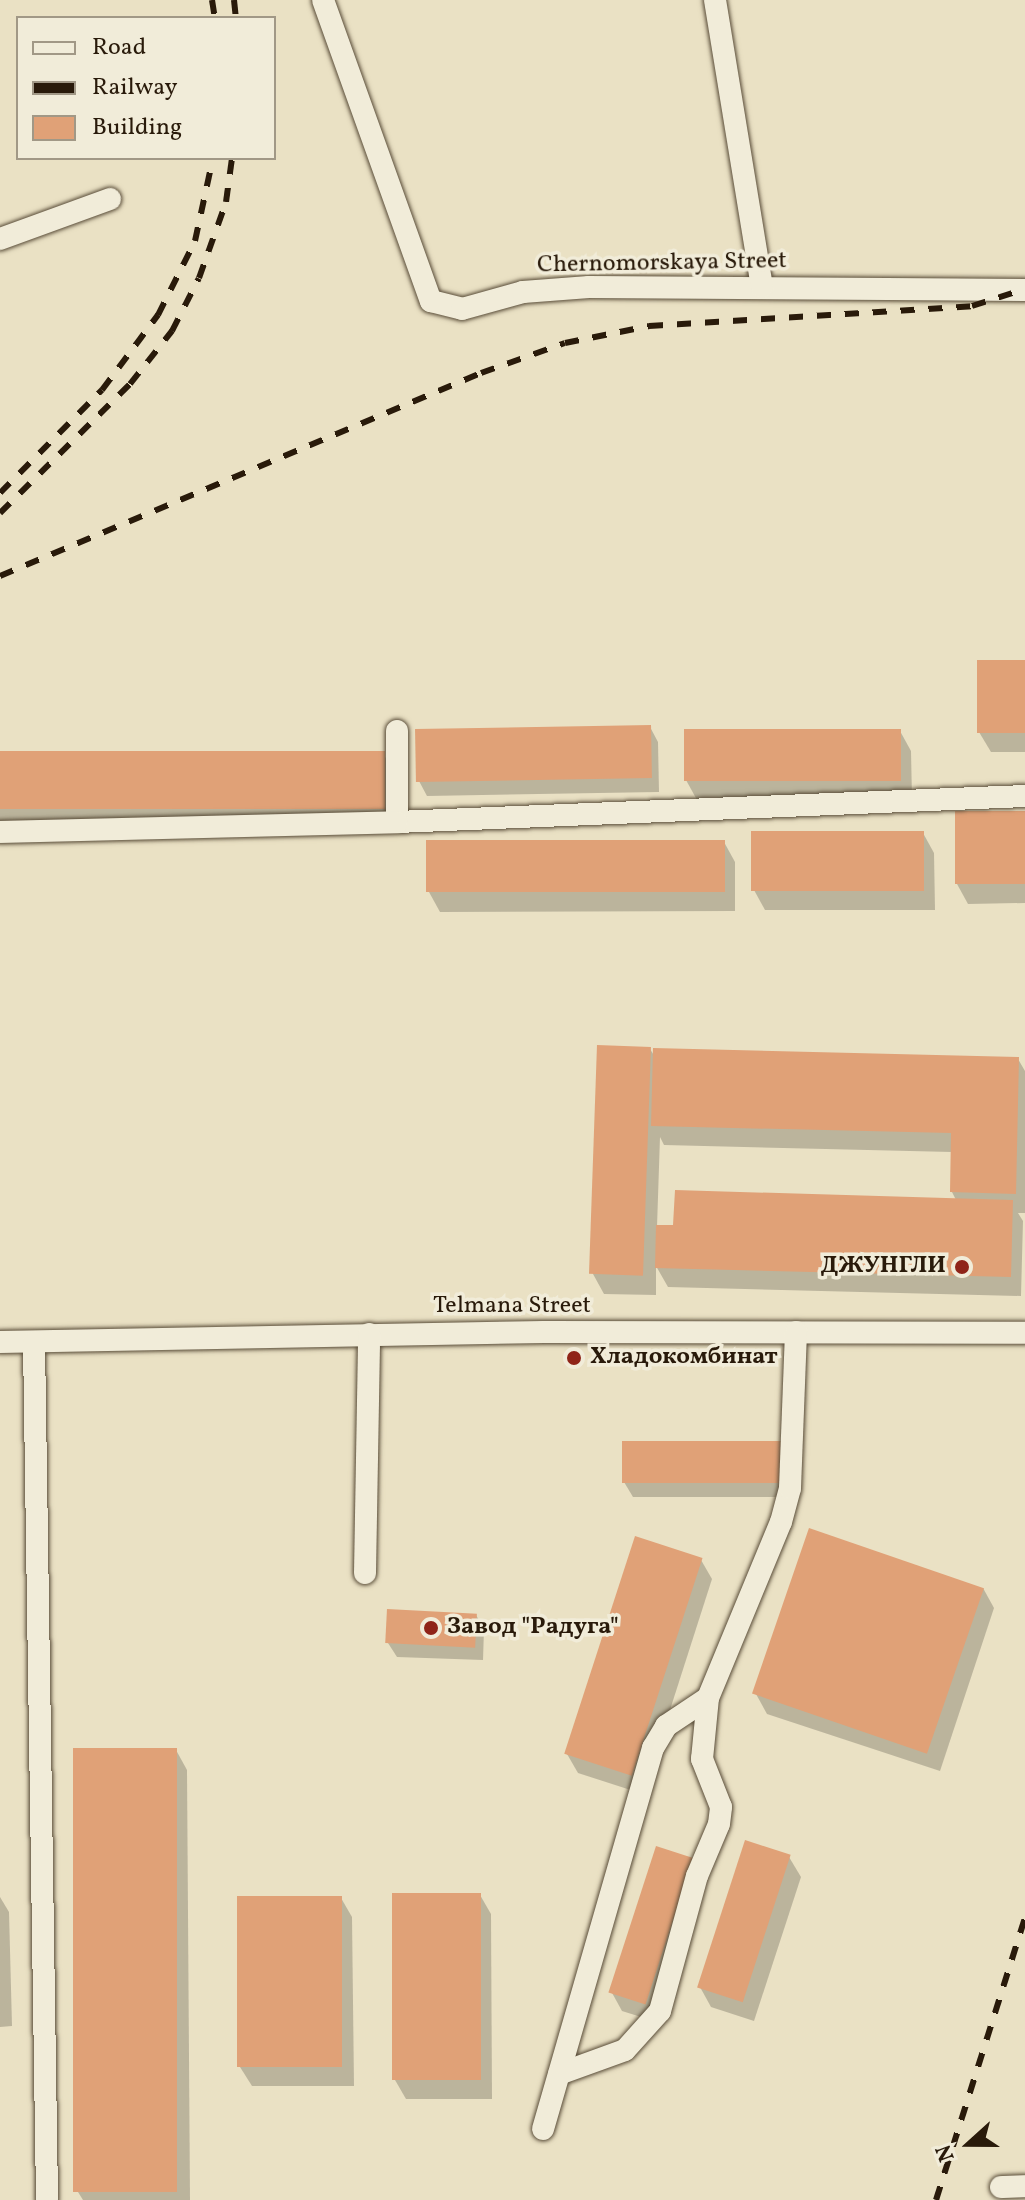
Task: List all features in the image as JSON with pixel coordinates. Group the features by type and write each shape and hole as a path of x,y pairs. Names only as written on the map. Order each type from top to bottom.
{"street":[{"name":"Chernomorskaya Street","path":"323,0 431,301 462,309 523,292 762,287 1025,290"},
{"path":"715,0 762,287"},
{"path":"0,239 110,199"},
{"path":"397,731 397,822"},
{"path":"0,832 397,822 1025,796"},
{"path":"559,2074 625,2050 660,2011 697,1876 719,1824 721,1807 702,1759 708,1698 781,1522 790,1488 796,1332"},
{"name":"Telmana Street","path":"0,1342 369,1334 1025,1333"},
{"path":"365,1573 369,1334"},
{"path":"34,1342 47,2200"},
{"path":"543,2129 653,1748 666,1726 708,1698"},
{"path":"1001,2187 1025,2186"}],"building":[{"path":"977,660 1025,660 1025,733 977,733"},
{"path":"651,725 652,778 416,782 415,729"},
{"path":"684,729 901,729 901,781 684,781"},
{"path":"0,751 385,751 385,809 0,809"},
{"path":"955,811 1025,811 1025,884 955,884"},
{"path":"751,831 924,831 924,891 751,891"},
{"path":"426,840 725,840 725,892 426,892"},
{"path":"597,1045 651,1047 643,1276 589,1274"},
{"path":"653,1048 1019,1057 1016,1194 950,1192 951,1133 651,1126"},
{"path":"675,1190 1013,1200 1011,1277 655,1268 656,1225 673,1225"},
{"path":"622,1441 782,1441 782,1483 622,1483"},
{"path":"809,1528 984,1588 927,1754 752,1693"},
{"path":"635,1536 703,1558 632,1776 564,1754"},
{"name":"Завод \"Радуга\"","path":"387,1609 477,1614 475,1648 385,1643"},
{"path":"73,1748 177,1748 177,2192 73,2192"},
{"path":"745,1840 791,1855 743,2002 697,1987"},
{"path":"656,1846 693,1858 646,2005 608,1992"},
{"path":"392,1893 481,1893 481,2080 392,2080"},
{"path":"237,1896 342,1896 342,2067 237,2067"}],"railway":[{"path":"212,0 215,16"},
{"path":"234,0 236,16"},
{"path":"0,493 102,390 158,315 195,241 213,160"},
{"path":"0,513 130,384 172,331 199,278 226,202 232,160"},
{"path":"0,576 481,373 565,343 649,326 972,306 1025,289"},
{"path":"936,2200 1025,1917"}],"place":[{"name":"ДЖУНГЛИ","path":"962,1267"},
{"name":"Хладокомбинат","path":"574,1358"},
{"name":"Завод \"Радуга\"","path":"431,1628"}]}
